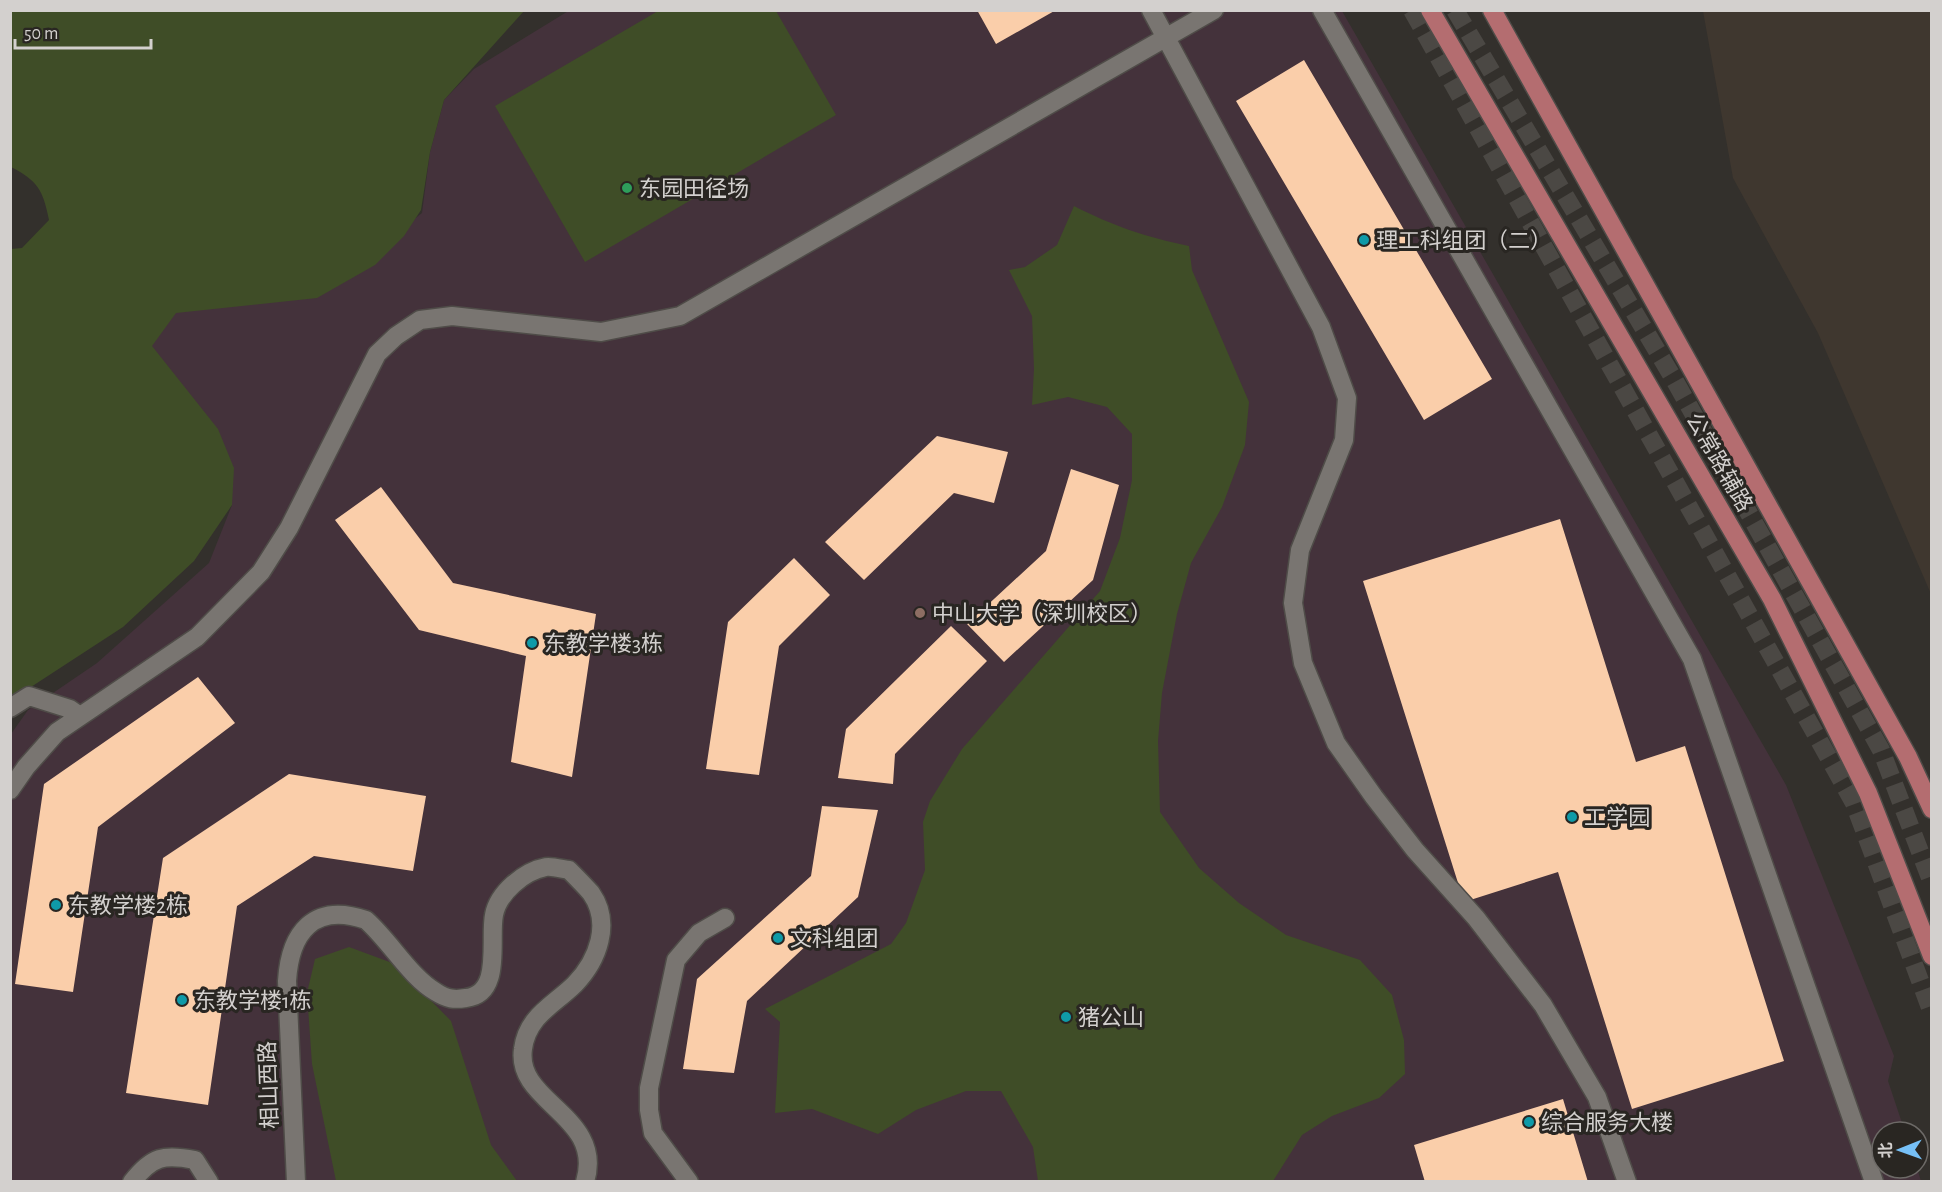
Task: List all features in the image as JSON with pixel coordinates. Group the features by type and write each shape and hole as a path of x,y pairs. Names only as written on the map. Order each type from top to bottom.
{"main road":[{"name":"公常路辅路","path":"1431,10 1772,599 1869,793 1932,956"},
{"name":"公常路辅路","path":"1492,10 1908,757 1932,809"}],"lane":[{"path":"1151,10 1322,327 1347,398 1344,440 1300,550 1293,603 1303,663 1336,742 1374,797 1415,850 1476,918 1543,1005 1597,1097 1627,1182"},
{"path":"10,790 41,748 57,732 197,637 261,572 289,528 377,354 396,336 420,321 452,316 601,332 680,316 1214,10"},
{"path":"1322,10 1692,658 1874,1182"},
{"path":"10,708 14,703 29,696 70,709 80,716"},
{"name":"相山西路","path":"296,1182 287,981 289,959 302,930 315,921 335,915 354,916 366,920 435,992 452,1000 471,998 486,987 490,975 494,915 499,902 509,889 523,878 546,867 569,870 592,894 602,920 602,935 594,959 575,984 537,1015 527,1033 522,1052 526,1071 534,1085 578,1131 586,1144 589,1159 585,1182"},
{"path":"689,1182 653,1133 649,1110 649,1088 676,960 699,933 725,918"},
{"path":"132,1182 148,1162 164,1156 195,1160 210,1182"}],"shaded area":[{"name":"中山大学（深圳校区）","path":"570,10 1342,11 1786,785 1894,1056 1888,1081 1901,1120 1870,1120 1870,1180 1921,1181 11,1182 11,734 28,710 97,663 209,563 232,505 140,354 189,289 354,267 422,213 430,152 444,100 474,69"},
{"path":"1703,11 1931,11 1931,594 1818,333 1733,178"}],"green space":[{"path":"11,11 524,11 444,100 430,152 421,210 404,236 375,265 317,298 176,313 152,346 218,429 234,468 232,505 194,561 123,627 11,700 11,249 22,248 49,220 38,188 27,177 11,167"},
{"name":"东园田径场","path":"658,11 776,11 836,115 585,262 495,106"},
{"path":"1074,206 1130,230 1189,246 1192,270 1249,402 1245,445 1222,507 1191,563 1177,614 1162,693 1158,741 1160,812 1199,868 1239,903 1286,935 1360,960 1392,995 1404,1040 1405,1074 1379,1098 1332,1116 1302,1135 1273,1181 1038,1181 1033,1147 1001,1091 966,1091 916,1110 878,1134 812,1109 775,1113 780,1022 765,1009 891,944 906,923 925,870 923,822 930,801 962,749 1100,591 1120,538 1132,480 1132,434 1107,407 1068,397 1032,405 1034,369 1032,316 1009,270 1025,267 1057,245"},
{"path":"349,947 395,964 451,1021 491,1145 517,1181 336,1181 312,1064 307,993 315,959"}],"building":[{"path":"977,10 1056,10 996,44"},
{"name":"理工科组团（二）","path":"1304,60 1492,379 1424,420 1236,101"},
{"path":"937,436 1008,452 994,503 954,493 864,580 825,542"},
{"path":"1071,469 1119,485 1093,580 1004,662 967,624 1046,551"},
{"name":"东教学楼3栋","path":"381,487 453,583 596,614 572,777 511,762 526,656 419,630 335,520"},
{"name":"工学园","path":"1560,519 1636,762 1685,746 1784,1061 1632,1109 1558,872 1464,902 1363,581"},
{"path":"794,558 830,595 779,646 759,775 706,769 728,622"},
{"path":"951,626 987,661 895,754 893,784 838,778 846,729"},
{"name":"东教学楼2栋","path":"198,677 235,723 98,827 73,992 15,984 44,784"},
{"name":"东教学楼1栋","path":"289,774 426,796 413,871 314,856 237,906 208,1105 126,1093 163,858"},
{"name":"文科组团","path":"822,806 878,810 858,897 747,1001 734,1073 683,1069 697,979 811,876"},
{"name":"综合服务大楼","path":"1563,1099 1588,1182 1425,1182 1414,1145"}],"tunnel":[{"path":"1412,10 1854,803 1932,1013"},
{"path":"1455,10 1675,381 1881,750 1932,883"}],"place":[{"name":"东园田径场","path":"627,188"},
{"name":"理工科组团（二）","path":"1364,240"},
{"name":"中山大学（深圳校区）","path":"920,613"},
{"name":"东教学楼3栋","path":"532,643"},
{"name":"工学园","path":"1572,817"},
{"name":"东教学楼2栋","path":"56,905"},
{"name":"文科组团","path":"778,938"},
{"name":"东教学楼1栋","path":"182,1000"},
{"name":"猪公山","path":"1066,1017"},
{"name":"综合服务大楼","path":"1529,1122"}]}
